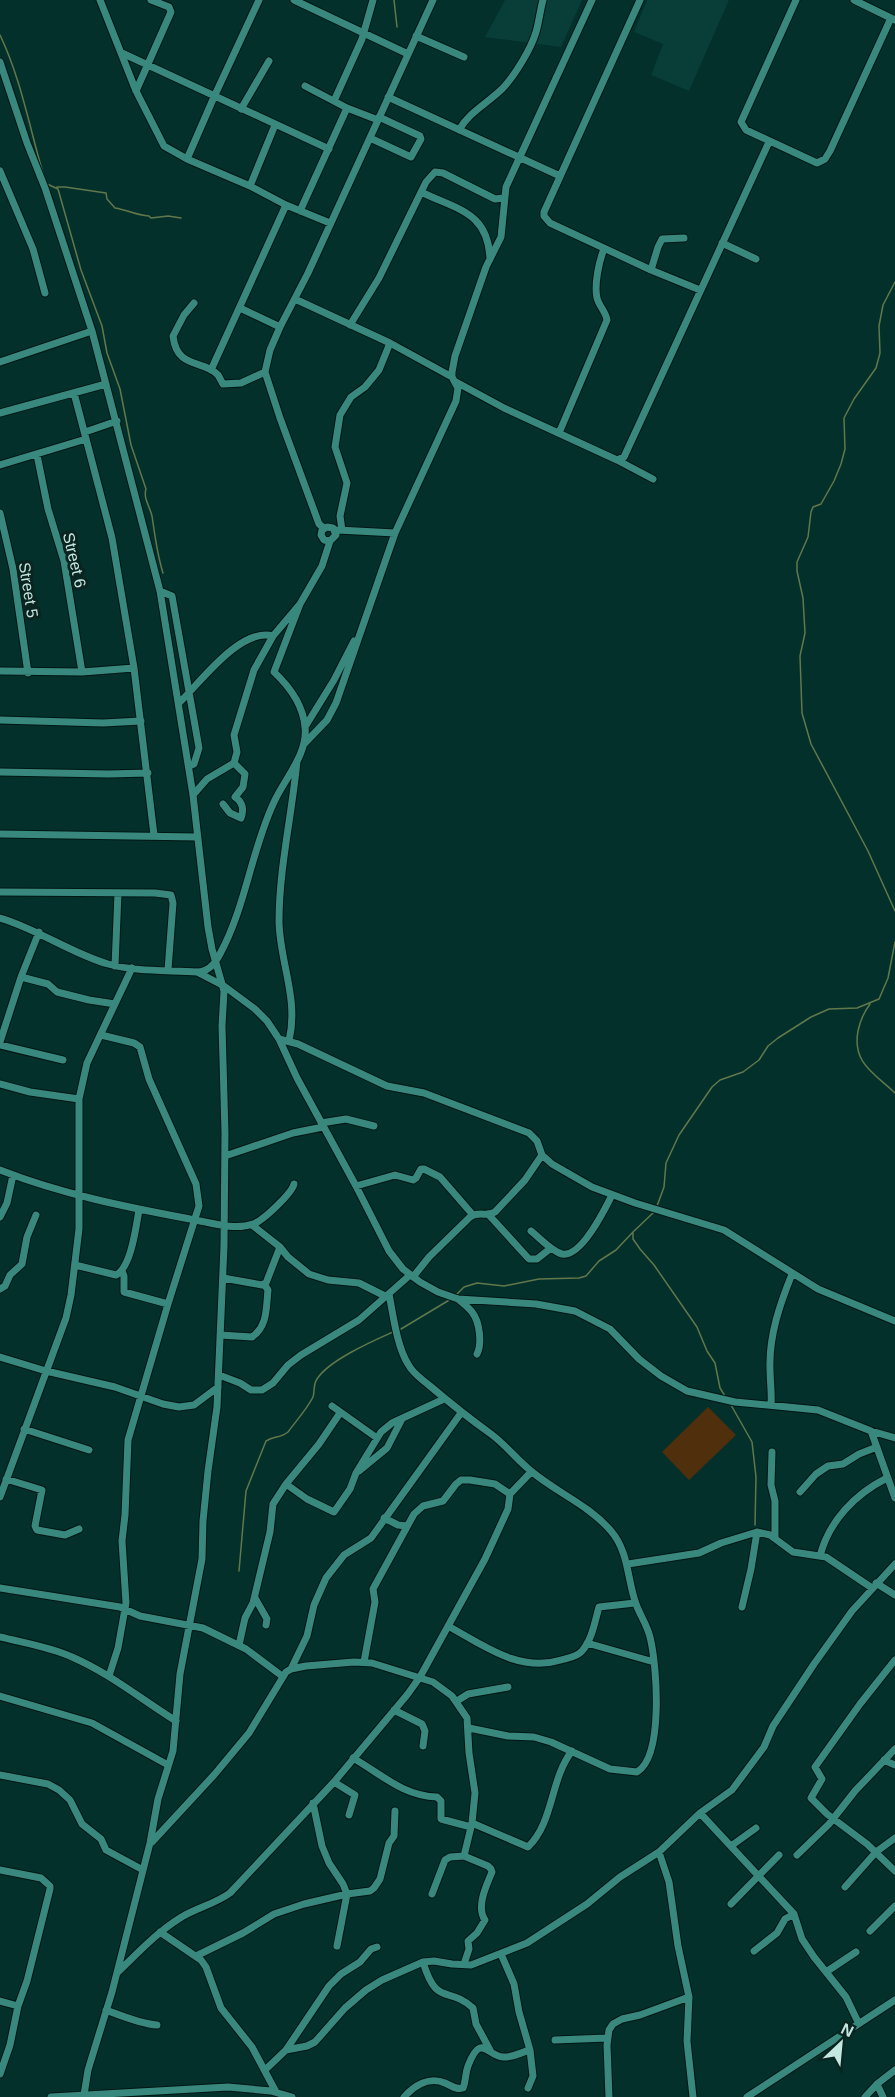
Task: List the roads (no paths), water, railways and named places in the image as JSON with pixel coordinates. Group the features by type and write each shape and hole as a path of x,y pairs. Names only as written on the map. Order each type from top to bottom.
{"street":[{"path":"100,0 136,91 162,142 168,149 286,205 330,223"},
{"path":"136,91 171,12 169,7 151,0"},
{"path":"188,159 259,0"},
{"path":"294,0 311,4 408,54"},
{"path":"334,101 364,33 373,0"},
{"path":"395,533 338,530 324,528 319,524 265,372 270,350 280,327 434,0"},
{"path":"459,130 465,119 486,104 504,87 516,71 533,40 543,0"},
{"path":"304,744 327,720 336,703 395,533 456,401 458,388 454,379 458,344 490,260 499,245 503,230 506,187 592,0"},
{"path":"640,0 544,212 546,220 604,249 700,290"},
{"path":"796,0 741,120 741,125 769,142 820,163 825,159 893,19 854,0"},
{"path":"416,36 464,57"},
{"path":"121,53 329,149"},
{"path":"0,62 27,143 45,188 92,331 160,591 189,766 208,927 215,962 224,986 222,1026 225,1156 223,1278 219,1375 204,1511 202,1559 180,1674 173,1751 158,1799 150,1843 88,2070 87,2095"},
{"path":"241,109 269,62"},
{"path":"305,86 347,108 420,136 421,139 411,158 370,138"},
{"path":"388,97 560,176"},
{"path":"300,211 347,108"},
{"path":"250,186 274,125"},
{"path":"617,460 624,457 628,450 769,142"},
{"path":"0,171 33,249 45,293"},
{"path":"350,325 379,278 430,176 437,171 495,198 504,198"},
{"path":"421,192 478,221 487,237 490,260"},
{"path":"211,370 286,205"},
{"path":"651,270 662,239 684,238"},
{"path":"722,243 756,259"},
{"path":"559,433 607,320 596,297 599,265 604,249"},
{"path":"295,299 390,343 504,408 653,479"},
{"path":"194,303 184,315 172,339 184,359 211,370 223,384 235,384 265,372"},
{"path":"240,308 280,327"},
{"path":"0,362 92,331"},
{"path":"0,918 39,932 86,956 115,966 196,972 207,970 215,962 237,914 264,824 304,744 305,727 298,701 274,672 300,604 322,566 330,542 336,537 338,530 346,480 335,447 340,415 351,397 365,387 379,370 390,343"},
{"path":"0,413 106,384"},
{"path":"74,393 112,538 134,668 154,835"},
{"path":"0,465 36,455 117,421"},
{"name":"Street 6","path":"36,455 48,509 64,561 81,672"},
{"name":"Street 5","path":"0,513 13,569 28,673"},
{"path":"324,528 321,531 322,537 330,542"},
{"path":"160,591 172,596 190,693 199,748 194,764 189,766"},
{"path":"193,795 207,779 234,763 237,752 234,735 254,670 273,636 300,604"},
{"path":"305,727 361,631"},
{"path":"179,704 219,659 240,644 256,637 266,634 273,636"},
{"path":"0,671 81,672 134,668"},
{"path":"0,720 141,722"},
{"path":"289,1041 293,1023 280,937 279,889 298,759"},
{"path":"223,804 230,813 241,818 242,805 235,797 243,787 245,774 234,763"},
{"path":"0,772 148,773"},
{"path":"0,834 197,837"},
{"path":"0,892 167,893 171,895 173,903 168,970"},
{"path":"115,966 118,893"},
{"path":"39,932 21,976 0,1044 63,1060"},
{"path":"0,1497 66,1318 80,1215 78,1194 79,1099 87,1064 132,968"},
{"path":"196,972 224,986 261,1014 279,1039 297,1078 392,1257 412,1276 438,1292 458,1299 536,1304 575,1311 610,1329 639,1359 676,1386 724,1400 818,1410 895,1438"},
{"path":"21,976 48,984 57,992 115,1004"},
{"path":"101,1035 134,1043 140,1047 149,1079 199,1191 196,1220 168,1304 128,1440 122,1540 126,1610 109,1676"},
{"path":"279,1039 289,1041 387,1086 424,1093 529,1133 537,1141 542,1155 567,1174 592,1188 724,1230 818,1289 895,1322"},
{"path":"0,1084 30,1092 79,1099"},
{"path":"225,1156 293,1133 346,1119 374,1126"},
{"path":"219,1375 251,1390 262,1390 273,1383 288,1365 359,1320 412,1276 473,1215 495,1212 525,1180 542,1155"},
{"path":"356,1186 395,1175 416,1178 424,1168 440,1177 473,1215"},
{"path":"0,1170 139,1210 223,1225 252,1225 288,1196 294,1184"},
{"path":"0,1217 7,1203 13,1175"},
{"path":"531,1231 551,1248 564,1254 576,1250 612,1195"},
{"path":"75,1265 116,1275 122,1271 133,1243 139,1210"},
{"path":"488,1214 529,1259 537,1259 551,1248"},
{"path":"0,1289 22,1264 27,1237 34,1225 36,1215"},
{"path":"252,1225 309,1274 328,1280 359,1283 387,1295"},
{"path":"264,1284 280,1247"},
{"path":"122,1271 124,1292 168,1304"},
{"path":"771,1405 770,1370 774,1328 779,1307 792,1274"},
{"path":"220,1335 252,1337 257,1334 266,1317 268,1290 264,1284 223,1278"},
{"path":"387,1295 406,1361 413,1371 461,1413 503,1443 531,1472 573,1499 601,1520 613,1533 628,1564 636,1603 647,1627 654,1662 654,1732 651,1750 645,1765 631,1773 610,1769 572,1751 534,1737 508,1736 469,1728"},
{"path":"458,1299 472,1312 476,1320 480,1348 477,1354"},
{"path":"0,1357 46,1371 90,1380 163,1404 187,1407 201,1402 218,1387"},
{"path":"285,1484 307,1499 334,1512 350,1489 356,1473 377,1438 387,1427 444,1399"},
{"path":"332,1406 377,1438"},
{"path":"239,1646 245,1618 255,1598 270,1532 272,1509 285,1484 319,1444 340,1413"},
{"path":"150,1843 214,1775 249,1733 282,1676 291,1669 307,1636 314,1605 326,1578 344,1555 371,1538 461,1413"},
{"path":"356,1473 387,1448 402,1419"},
{"path":"24,1429 89,1450"},
{"path":"871,1431 895,1498"},
{"path":"800,1492 811,1479 828,1466 843,1464 876,1447"},
{"path":"772,1452 771,1485 776,1501 775,1538"},
{"path":"115,1975 160,1932 195,1910 219,1901 230,1893 334,1782 394,1710 420,1677 485,1559 508,1509 510,1494 531,1472"},
{"path":"820,1556 825,1539 842,1513 868,1488 887,1478"},
{"path":"6,1479 42,1490 35,1526 37,1530 68,1535 79,1529"},
{"path":"364,1662 375,1602 373,1589 407,1526 419,1509 443,1501 461,1480 495,1484 510,1494"},
{"path":"384,1518 398,1525 407,1526"},
{"path":"628,1564 699,1553 730,1539 757,1532 770,1534 793,1552 820,1556 835,1562 895,1595"},
{"path":"742,1607 752,1569 757,1532"},
{"path":"286,2050 311,2045 345,2008 382,1980 423,1962 471,1965 527,1943 574,1913 620,1877 658,1852 700,1813 732,1790 764,1747 773,1726 814,1664 874,1585 895,1564"},
{"path":"0,1588 120,1607 140,1616 203,1628 239,1646 282,1676"},
{"path":"255,1598 267,1618 266,1625"},
{"path":"448,1626 508,1659 527,1663 556,1662 577,1655 587,1643 599,1607 636,1603"},
{"path":"0,1637 62,1653 109,1676 140,1699 176,1721"},
{"path":"587,1643 654,1662"},
{"path":"895,1660 815,1767 822,1779 811,1798 895,1870"},
{"path":"291,1669 364,1662 420,1677 442,1688 456,1701 467,1718 475,1793 472,1825 464,1856"},
{"path":"456,1701 468,1694 508,1688"},
{"path":"0,1696 92,1723 168,1766"},
{"path":"394,1710 422,1724 423,1746"},
{"path":"797,1855 833,1819 855,1791 895,1749"},
{"path":"353,1758 394,1785 423,1796 437,1797 441,1802 441,1819 472,1825 528,1847 544,1821 560,1771 572,1751"},
{"path":"884,1760 895,1765"},
{"path":"0,1775 48,1784 64,1794 70,1800 82,1824 101,1839 106,1850 143,1870"},
{"path":"334,1782 355,1795 356,1798 349,1815"},
{"path":"313,1803 328,1863 343,1884 347,1894 337,1946"},
{"path":"196,1956 243,1933 274,1914 347,1894 370,1891 380,1879 388,1847 395,1832 395,1811"},
{"path":"700,1813 795,1914 802,1939 813,1957 846,1997 858,2022"},
{"path":"731,1846 756,1828"},
{"path":"845,1887 876,1852 895,1838"},
{"path":"658,1852 669,1882 681,1962 689,1997 687,2041 693,2097"},
{"path":"731,1904 779,1855"},
{"path":"432,1894 445,1860 450,1857 464,1856 488,1866 492,1872 483,1894 481,1914 485,1920 477,1933 468,1941 469,1949 464,1964"},
{"path":"0,1870 41,1878 50,1886 10,2045 0,2074"},
{"path":"870,1931 895,1906"},
{"path":"754,1951 777,1933 785,1919 795,1914"},
{"path":"160,1932 201,1959 221,2008 252,2046 266,2070 273,2094"},
{"path":"266,2070 286,2050 329,1986 341,1974 360,1962 371,1949 377,1947"},
{"path":"826,1972 856,1952"},
{"path":"501,1954 514,1984 519,2012 530,2049 533,2076 528,2088"},
{"path":"423,1962 434,1988 443,1994 466,2002 473,2008 475,2021 490,2050 497,2056 503,2057 530,2049"},
{"path":"609,2097 607,2038 613,2024 689,1997"},
{"path":"747,2097 858,2022 895,2000"},
{"path":"0,2001 18,2006"},
{"path":"106,2010 145,2025 157,2025"},
{"path":"555,2040 607,2038"},
{"path":"404,2097 417,2086 432,2080 458,2089 463,2088 464,2078 474,2054 481,2048 490,2050"},
{"path":"865,2097 895,2070"},
{"path":"877,2084 883,2097"},
{"path":"226,2096 228,2087"},
{"path":"51,2097 228,2087 292,2097"}],"waterway":[{"path":"394,0 397,27"},
{"path":"0,35 20,88 45,180"},
{"path":"47,184 58,189 81,270 102,326 107,353 120,389 131,445 146,489 146,499 152,516 163,573"},
{"path":"57,187 106,193 107,199 115,208 151,218 168,216 181,218"},
{"path":"895,282 883,305 879,326 880,353 876,368 854,399 844,418 845,449 841,464 821,504 813,507 808,537 797,562 803,598 805,633 800,656 802,713 811,744 868,851 895,911"},
{"path":"657,1206 664,1187 666,1163 679,1135 712,1087 720,1080 743,1072 759,1060 768,1046 811,1017 829,1009 857,1008 879,999 888,978 895,942"},
{"path":"870,1004 859,1027 858,1051 866,1067 895,1093"},
{"path":"653,1213 633,1232 633,1239 697,1327 715,1363 720,1388 725,1396"},
{"path":"457,1294 464,1287 477,1283 504,1286 539,1279 586,1276 599,1261 616,1250 633,1232"},
{"path":"401,1329 451,1299"},
{"path":"239,1571 246,1491 266,1441 288,1432 311,1401 316,1381 331,1365 374,1340 393,1332"},
{"path":"731,1405 752,1442 756,1477 755,1525"}]}
